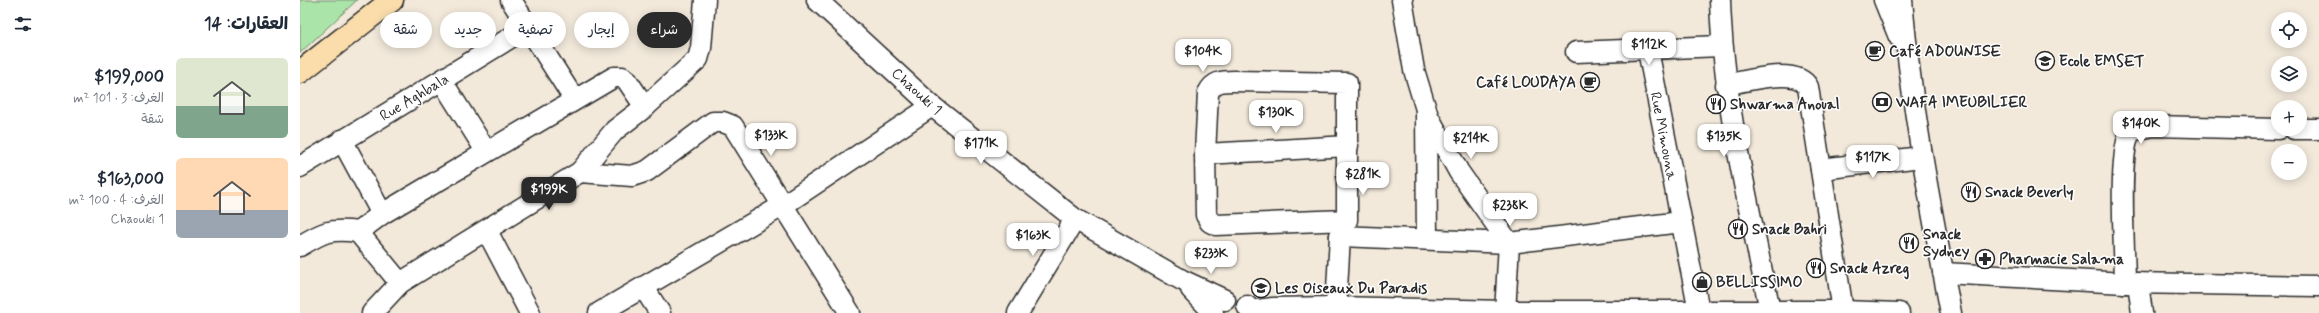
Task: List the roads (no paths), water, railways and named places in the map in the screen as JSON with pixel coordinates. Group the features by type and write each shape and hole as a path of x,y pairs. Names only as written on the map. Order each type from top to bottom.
{"main road":[{"path":"300,72 392,0"}],"street":[{"path":"511,0 519,12"},
{"path":"372,313 400,283 487,231 580,172 615,130 645,107 698,59 701,48 705,0"},
{"name":"Chaouki 1","path":"817,0 932,106 1075,219 1182,280 1217,308"},
{"path":"1402,0 1408,44 1426,109 1459,172 1508,243 1505,312"},
{"path":"1720,0 1721,46 1726,85 1770,311"},
{"path":"1884,0 1906,57"},
{"path":"1902,0 1906,57 1921,158 1951,313"},
{"name":"Rue Aghbala","path":"300,167 504,42"},
{"path":"1576,52 1721,46"},
{"path":"541,48 574,99"},
{"name":"Rue Mimouna","path":"1648,50 1699,311"},
{"path":"358,232 382,214 602,82 614,77 622,76 645,107"},
{"path":"1726,85 1783,76 1797,77 1808,87 1843,311"},
{"path":"442,81 486,151"},
{"path":"1336,307 1343,228 1348,146 1347,83 1260,81 1221,82 1215,84 1208,93 1205,154 1206,215 1210,222 1216,225 1343,228 1427,239 1508,243 1681,222"},
{"path":"599,313 782,206 932,106"},
{"path":"1426,109 1427,239"},
{"path":"580,172 632,176 647,171 713,122 723,122 733,126 850,313"},
{"path":"2142,313 2132,283 2123,163 2126,141 2131,131 2153,126 2271,129"},
{"path":"2307,130 2319,130"},
{"path":"342,140 382,214"},
{"path":"1205,154 1348,146"},
{"path":"1821,169 1921,158"},
{"path":"1018,313 1075,219"},
{"path":"300,246 322,232 343,230 358,232 400,283"},
{"path":"487,231 530,313"},
{"path":"1944,273 2132,283 2319,286"},
{"path":"644,288 660,313"},
{"path":"1217,308 1237,299 1249,310 1336,307 1505,312 1843,311 1899,313"}],"place":[{"name":"Café ADOUNISE","path":"1875,51"},
{"name":"Ecole EMSET","path":"2045,61"},
{"name":"Café LOUDAYA","path":"1590,82"},
{"name":"WAFA IMEUBILIER","path":"1882,102"},
{"name":"Shwarma Anoual","path":"1716,104"},
{"name":"Snack Beverly","path":"1971,192"},
{"name":"Snack Bahri","path":"1738,229"},
{"name":"Snack Sydney","path":"1909,243"},
{"name":"Pharmacie Salama","path":"1985,259"},
{"name":"Snack Azreg","path":"1816,268"},
{"name":"BELLISSIMO","path":"1702,282"},
{"name":"Les Oiseaux Du Paradis","path":"1261,288"}]}
